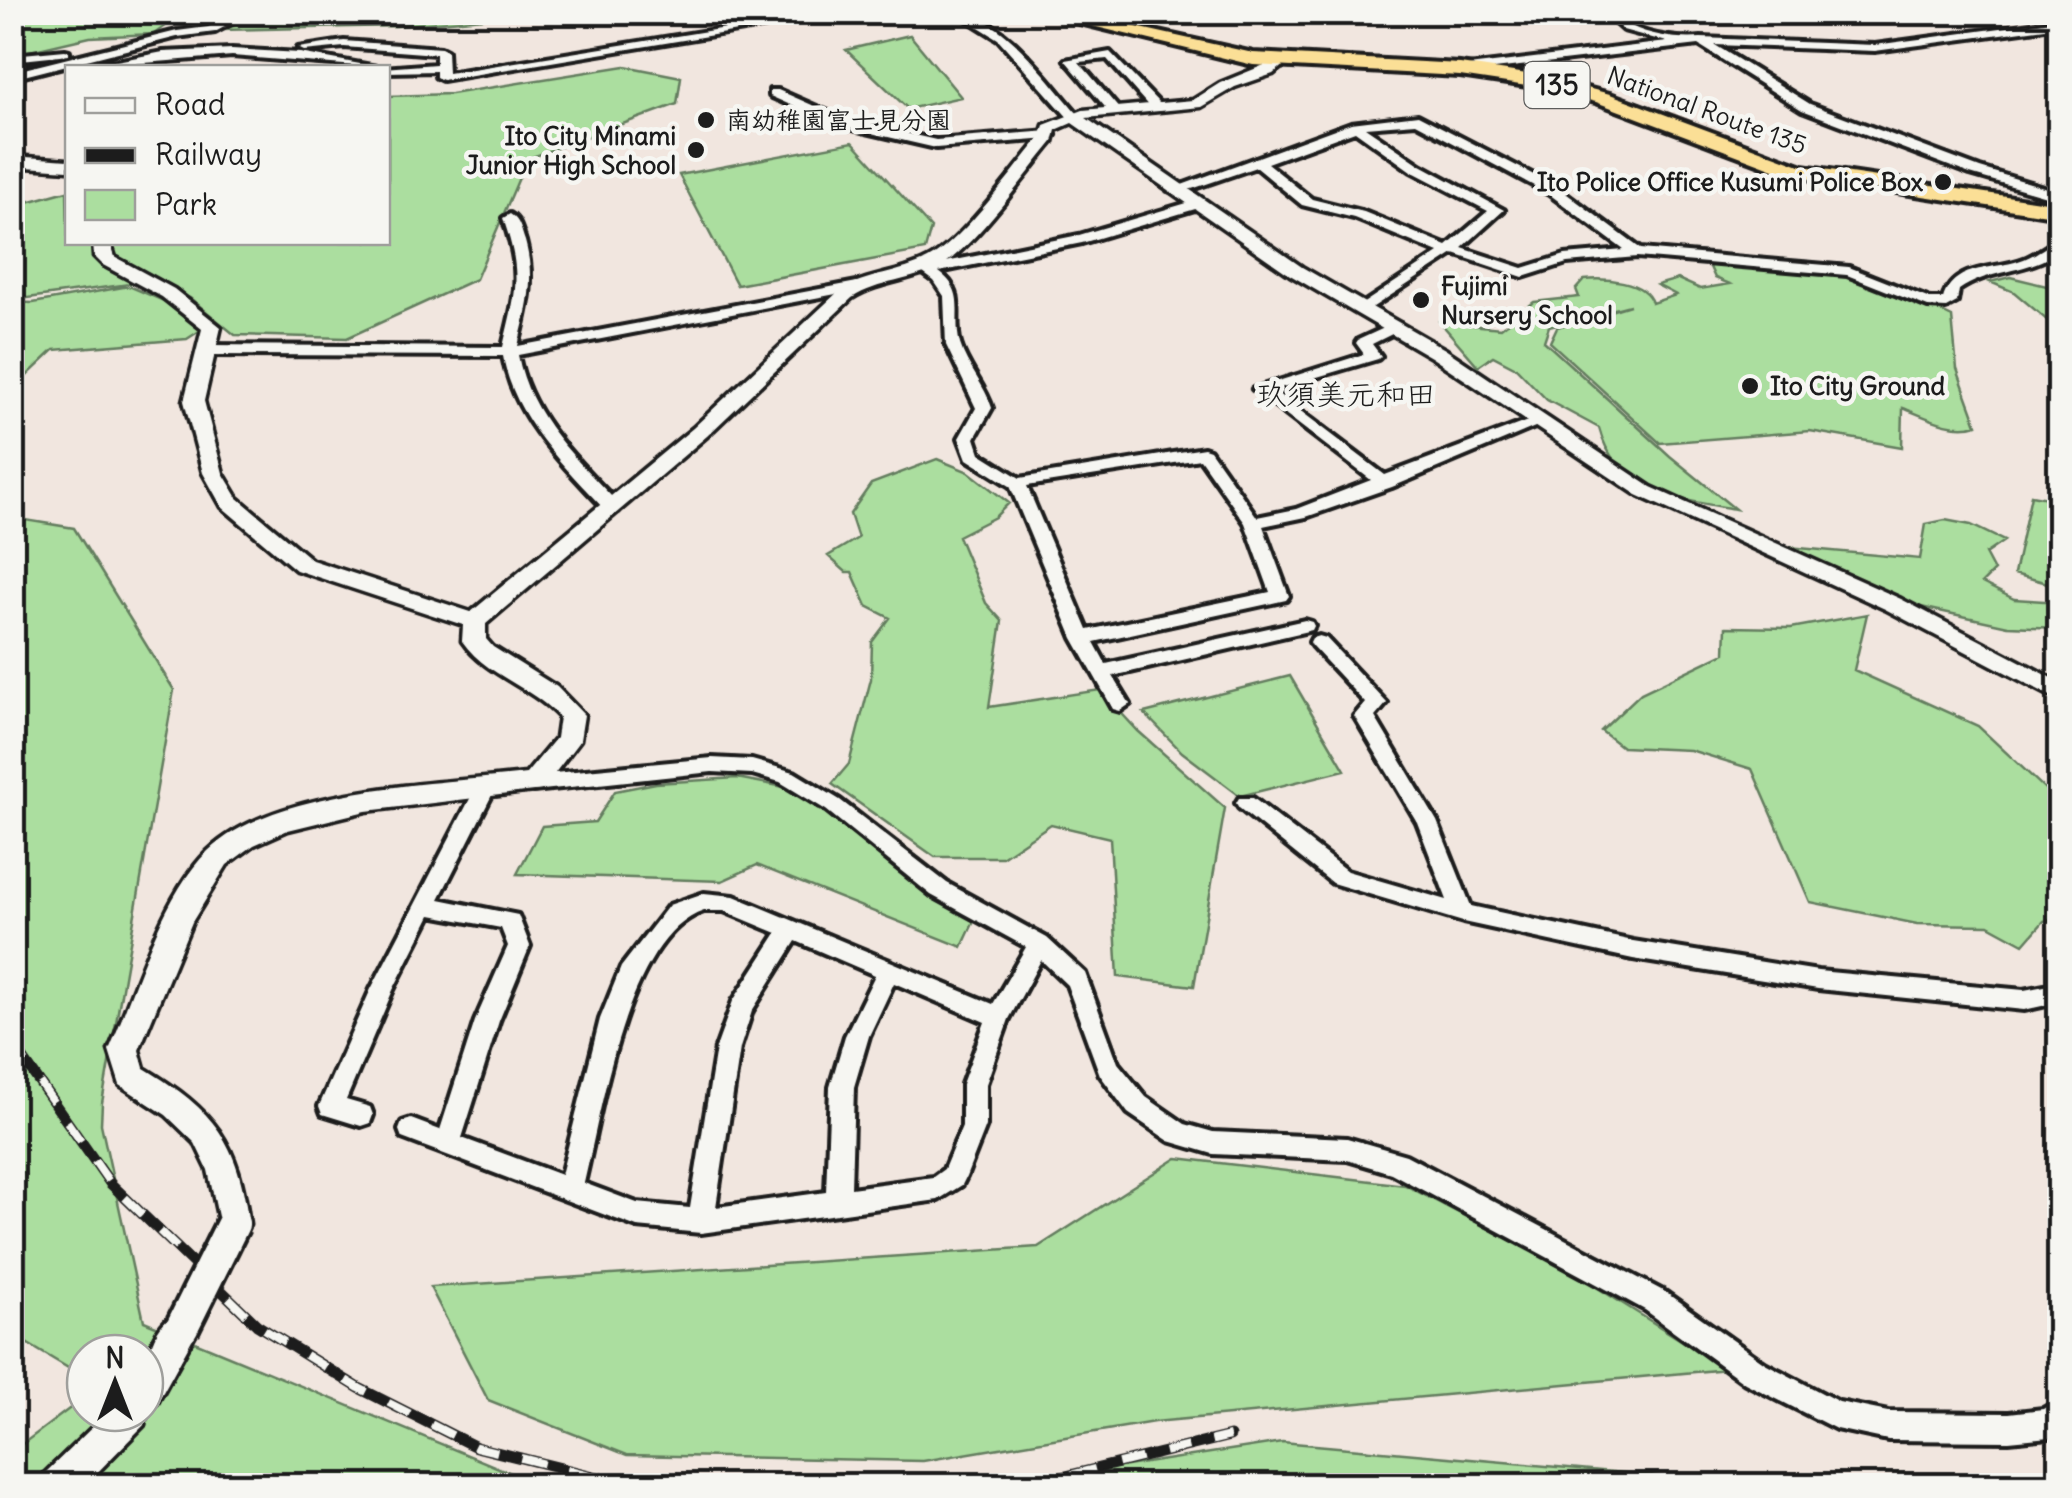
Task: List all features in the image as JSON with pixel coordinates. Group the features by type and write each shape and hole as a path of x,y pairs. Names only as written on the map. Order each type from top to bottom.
{"highway":[{"name":"National Route 135","path":"1043,12 1280,62 1460,70 1541,82 1603,98 1800,172 2060,211"}],"street":[{"path":"12,58 102,50 211,30 247,12"},
{"path":"290,52 337,44 441,51 442,77 848,12"},
{"path":"960,12 1002,37 1075,118 1176,190 1296,271 1395,327 1644,491 1893,604 2060,692"},
{"path":"1608,12 1627,28 1678,44"},
{"path":"1460,70 1702,41 1875,48 2060,23"},
{"path":"12,78 177,34"},
{"path":"1702,41 1806,108 1975,172 2060,196"},
{"path":"106,65 219,48 290,52 361,65"},
{"path":"926,270 946,256 1057,123 1210,99 1232,84 1271,71 1280,62"},
{"path":"390,70 442,66"},
{"path":"12,78 65,71"},
{"path":"1115,111 1107,78 1156,107"},
{"path":"774,93 840,122 936,144 1048,135"},
{"path":"1176,190 1355,126 1418,119 1554,191 1637,253"},
{"path":"1355,126 1416,168 1497,210 1451,250 1364,309"},
{"path":"12,161 65,164"},
{"path":"1258,162 1306,202 1359,215 1523,273 1565,259 1637,253 1848,272 1928,303 1946,304 1952,299 1952,288 1964,277 2040,262 2060,243"},
{"path":"208,350 510,352 1082,239 1196,204"},
{"path":"510,218 527,265 527,290 510,352 541,425 612,507"},
{"path":"101,245 103,256 109,262 206,318 213,334 194,401 213,473 229,502 304,565 475,620"},
{"path":"926,270 940,277 956,308 951,338 954,349 981,394 984,408 967,438 973,456 1017,483 1082,638 1120,704"},
{"path":"533,784 568,740 572,714 554,692 485,654 474,642 475,620 715,419 856,286"},
{"path":"1386,482 1261,389 1373,356 1363,344 1395,327"},
{"path":"1254,523 1300,513 1538,422"},
{"path":"1017,483 1204,453 1254,523 1280,596 1082,638"},
{"path":"1100,672 1312,634 1377,704 1364,716 1427,822 1463,914"},
{"path":"165,1356 232,1224 227,1169 191,1112 131,1076 124,1050 194,892 217,860 243,837 269,824 330,809 712,765 752,767 788,777 939,889 1038,944 1077,980 1108,1068 1137,1105 1178,1133 1212,1144 1347,1150 1397,1163 1655,1301 1754,1373 1836,1415 1888,1426 2009,1428 2049,1423 2060,1413"},
{"path":"361,1115 332,1106 382,989 485,790"},
{"path":"1246,804 1340,877 1463,914 1634,950 1818,980 2024,1000 2060,992"},
{"path":"569,1192 612,1019 630,974 677,911 704,902 726,902 998,1017"},
{"path":"426,905 510,921 520,946 486,1022 448,1142"},
{"path":"701,1221 732,1034 740,1008 791,930"},
{"path":"411,1130 637,1215 701,1221 938,1188 954,1177 974,1126 974,1084 998,1017 1038,944"},
{"path":"838,1202 842,1087 857,1036 888,971"},
{"path":"58,1486 112,1433"}],"green space":[{"path":"100,12 177,18 154,34 90,37 13,55 12,13"},
{"path":"274,13 537,13 396,26 219,30"},
{"path":"910,35 961,97 908,109 846,50"},
{"path":"625,66 681,77 677,104 527,159 476,279 347,338 235,335 190,298 144,282 13,300 13,206 65,192 65,245 390,245 390,96 451,94"},
{"path":"853,142 931,228 925,250 737,285 679,175"},
{"name":"Ito City Ground","path":"1705,256 1812,266 1889,286 1952,317 1957,369 1977,424 1949,425 1903,408 1902,447 1810,431 1660,443 1550,342 1557,327 1630,305 1549,326 1544,341 1670,456 1735,509 1692,501 1634,480 1607,450 1599,428 1547,400 1516,368 1493,356 1478,366 1440,322 1501,328 1534,302 1579,297 1576,289 1584,280 1633,285 1648,295 1652,303 1676,295 1657,285 1678,279 1700,289 1730,284 1715,278"},
{"path":"2010,277 2059,289 2059,355 2048,341 2048,321 2014,292 1990,282"},
{"path":"129,286 164,301 201,330 187,339 54,350 13,389 13,302 33,303"},
{"path":"937,459 969,472 1009,503 995,517 958,536 986,603 1002,621 989,707 1100,690 1138,731 1225,808 1194,986 1118,977 1110,838 1051,824 1002,857 935,857 832,784 849,764 871,679 872,642 890,618 867,606 852,572 846,572 828,556 858,538 850,514 871,484"},
{"path":"2031,495 2059,500 2059,586 2014,574"},
{"path":"13,518 74,528 174,690 101,1124 144,1321 540,1485 13,1485 13,1451 65,1412 65,1433 165,1433 165,1333 65,1333 65,1366 13,1335"},
{"path":"1945,520 1971,525 2004,541 1985,554 1994,571 1982,583 2014,599 2059,602 2059,628 2008,626 1898,602 1777,546 1920,559 1926,524"},
{"path":"1867,614 1854,670 1978,726 2059,802 2059,919 2044,921 2024,944 1989,925 1917,924 1810,902 1752,769 1690,750 1622,747 1601,731 1641,693 1725,653 1726,627 1791,628"},
{"path":"1290,676 1345,770 1240,796 1182,752 1144,713"},
{"path":"737,778 795,789 930,896 975,919 962,947 757,865 722,881 517,874 542,826 595,822 615,791 656,783"},
{"path":"1177,1158 1405,1185 1574,1273 1727,1369 1154,1422 923,1461 627,1455 488,1400 430,1287 1038,1247"},
{"path":"1282,1442 1757,1485 1003,1485"}],"railway":[{"path":"12,1043 110,1183 257,1325 359,1388 476,1447 634,1486"},
{"path":"1025,1486 1230,1436"}],"place":[{"name":"南幼稚園富士見分園","path":"706,120"},
{"name":"Ito City Minami Junior High School","path":"696,150"},
{"name":"Ito Police Office Kusumi Police Box","path":"1943,182"},
{"name":"Fujimi Nursery School","path":"1421,300"},
{"name":"Ito City Ground","path":"1750,386"}],"district":[{"name":"玖須美元和田","path":"1346,394"}]}
